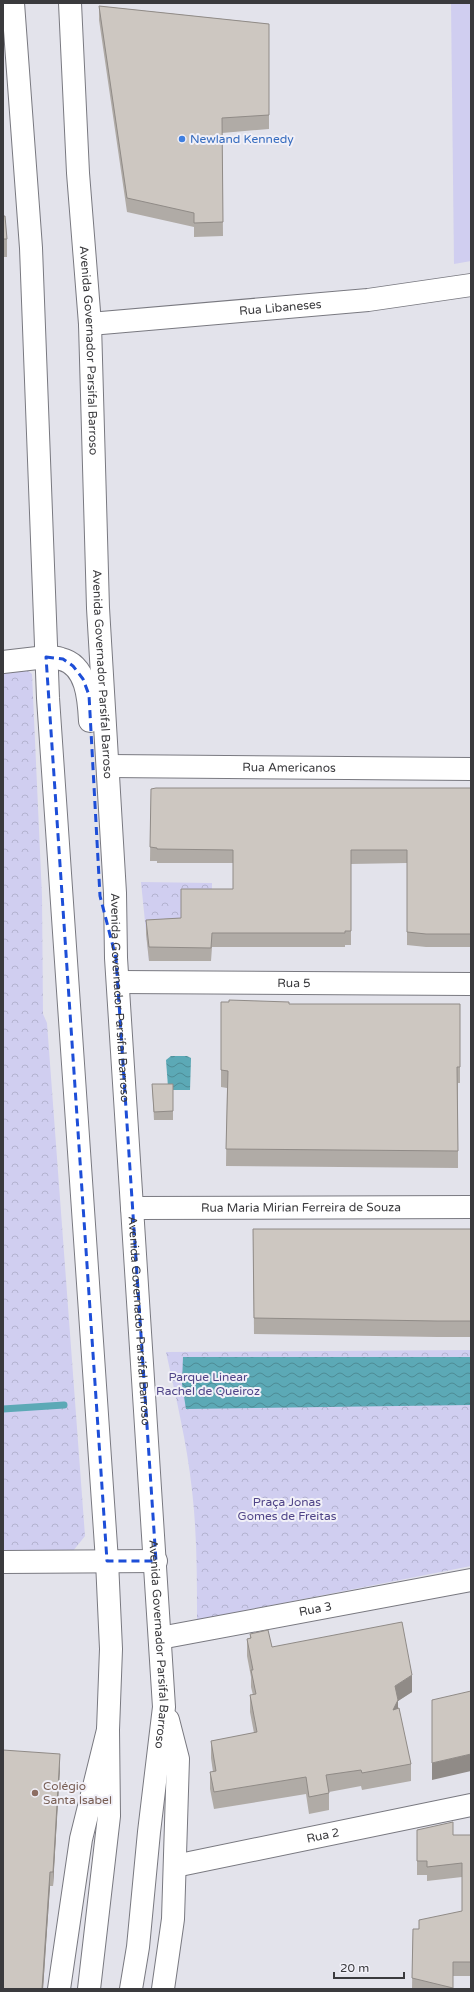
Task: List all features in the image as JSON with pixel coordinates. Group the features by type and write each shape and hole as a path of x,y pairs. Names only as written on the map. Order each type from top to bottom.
{"main road":[{"path":"13,3 31,248 46,657 107,1561 111,1649 108,1730 109,1816 89,1989"},
{"name":"Avenida Governador Parsifal Barroso","path":"70,3 78,173 90,324 98,608 115,893 116,958 156,1561 164,1707 138,1947 131,1989"},
{"name":"Rua Libaneses","path":"90,324 368,300 471,285"},
{"path":"3,662 46,657 63,659 73,666 84,679 89,695 100,896 116,958"},
{"name":"Rua Americanos","path":"108,766 471,769"},
{"name":"Rua 5","path":"118,982 471,984"},
{"name":"Rua Maria Mirian Ferreira de Souza","path":"132,1208 471,1207"},
{"path":"3,1562 156,1561"},
{"name":"Rua 3","path":"160,1638 471,1580"},
{"path":"163,1989 173,1919 178,1759 164,1707"},
{"path":"59,1989 81,1839 108,1730"},
{"name":"Rua 2","path":"175,1866 471,1805"}],"highlighted area":[{"path":"46,657 63,659 73,666 83,679 89,695 100,896 116,958 156,1561 107,1561"}],"green space":[{"path":"451,3 471,3 471,261 454,264"},
{"path":"27,670 32,674 42,896 43,1014 47,1023 85,1536 73,1551 3,1551 3,673"},
{"path":"141,882 212,883 211,961 149,961"},
{"name":"Praça Jonas Gomes de Freitas","path":"471,1350 471,1566 197,1620 197,1571 194,1506 184,1438 166,1352"}],"water":[{"path":"171,1056 187,1056 191,1058 190,1090 172,1090 168,1087 166,1060"},
{"name":"Parque Linear Rachel de Queiroz","path":"183,1357 471,1357 471,1405 186,1409 182,1384"}],"building":[{"path":"99,6 269,24 269,115 222,118 223,222 194,223 194,213 127,198"},
{"path":"3,216 5,216 7,239 3,239"},
{"path":"471,788 471,934 426,934 407,932 407,850 351,850 351,931 345,931 345,933 212,933 211,948 149,947 146,920 181,918 181,889 233,889 233,850 157,849 150,847 151,789"},
{"path":"229,1000 289,1002 289,1004 460,1004 460,1067 457,1067 458,1151 226,1149 228,1071 221,1070 221,1002 229,1002"},
{"path":"152,1084 173,1084 173,1111 154,1112"},
{"path":"253,1229 471,1229 471,1321 254,1318"},
{"path":"402,1622 412,1675 395,1686 398,1700 393,1710 399,1708 411,1764 362,1773 361,1770 326,1775 329,1793 309,1797 306,1777 214,1792 210,1772 216,1771 211,1741 257,1732 250,1695 256,1694 247,1639 251,1638 250,1634 268,1630 272,1647"},
{"path":"471,1691 471,1754 432,1763 432,1700"},
{"path":"3,1750 60,1754 53,1872 50,1872 42,1989 3,1989"},
{"path":"453,1822 453,1835 471,1835 471,1962 453,1962 453,1988 412,1978 413,1929 419,1929 419,1920 462,1911 462,1863 427,1867 427,1861 417,1861 417,1830"}],"waterway":[{"path":"3,1409 64,1405"}],"place":[{"name":"Newland Kennedy","path":"182,139"},
{"name":"Colégio Santa Isabel","path":"35,1793"}]}
